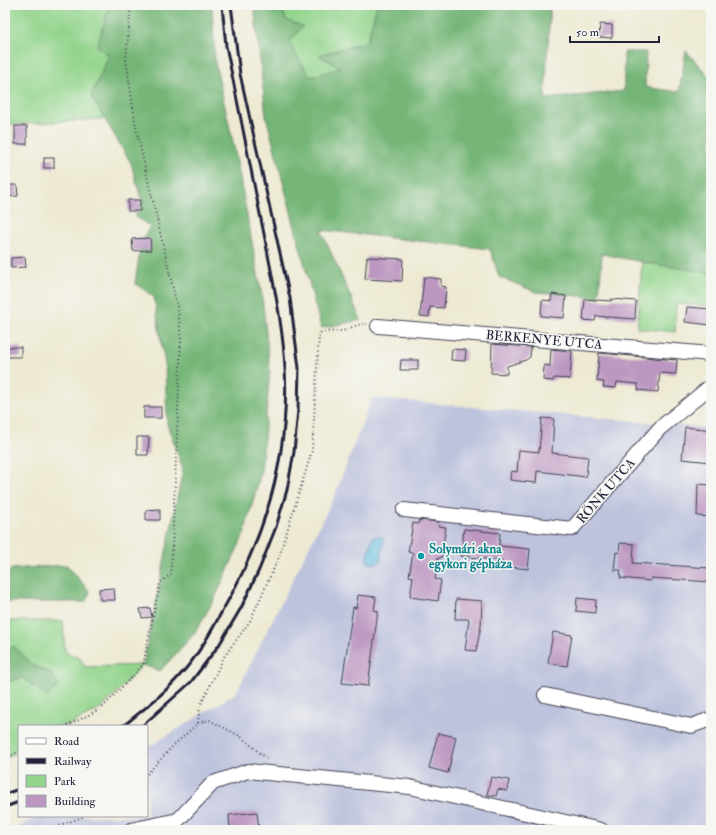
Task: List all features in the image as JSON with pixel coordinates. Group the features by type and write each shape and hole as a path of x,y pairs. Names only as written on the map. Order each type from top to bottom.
{"street":[{"name":"BERKENYE UTCA","path":"378,326 711,354"},
{"name":"RÖNK UTCA","path":"404,510 572,529 660,428 711,386"},
{"path":"545,695 691,726 711,719"},
{"path":"131,830 179,825 213,783 248,771 410,787 601,830"}],"path":[{"path":"69,725 102,708 143,664 160,583 171,574 181,339 178,310 136,128 126,59 131,5"},
{"path":"198,723 200,706 224,657 250,621 279,557 303,481 312,451 319,335 321,332 343,331 357,325"},
{"path":"148,773 172,747 198,723 209,720 240,736 268,760"},
{"path":"5,758 18,752"},
{"path":"48,830 82,817"}],"shaded area":[{"path":"372,398 711,428 711,830 14,830 35,817 148,817 148,747 236,693 334,497"}],"green space":[{"path":"5,5 110,5 97,46 109,56 91,96 105,119 5,125"},
{"path":"110,5 212,5 215,62 235,151 262,296 270,371 261,472 244,534 215,598 194,634 160,671 143,665 183,469 167,424 165,365 154,297 135,283 141,244 150,226 135,217 142,202 131,163 91,96 109,56 97,46"},
{"path":"254,5 281,5 286,20 303,26 289,43 310,77 340,68 319,55 367,42 377,5 550,5 545,99 624,91 624,52 646,52 645,87 679,92 686,51 710,78 708,94 711,95 711,273 602,254 599,298 536,292 499,277 490,249 321,230 361,320 321,328 266,116"},
{"path":"281,5 377,5 367,42 319,55 340,68 309,78 289,43 286,20"},
{"path":"642,262 711,273 711,306 676,304 675,332 637,328"},
{"path":"67,565 90,592 85,602 5,602 5,574 12,569"},
{"path":"5,621 63,621 65,652 80,658 85,667 143,665 102,708 69,725 18,725 18,752 5,759 5,682 23,678 47,697 51,673 32,665 15,647 5,649"},
{"path":"14,646 32,665 51,673 59,685 47,697 23,678 5,682 5,649"}],"water":[{"path":"375,536 382,537 384,540 380,562 376,564 369,563 367,560 372,538"}],"building":[{"path":"600,24 612,25 612,38 599,37"},
{"path":"15,126 27,126 27,144 15,144"},
{"path":"44,158 54,158 54,168 44,168"},
{"path":"5,185 17,185 18,196 5,197"},
{"path":"128,200 140,200 140,211 128,211"},
{"path":"150,238 151,250 133,251 132,239"},
{"path":"25,257 26,267 11,268 11,258"},
{"path":"367,257 403,259 402,281 365,279"},
{"path":"424,277 441,279 441,286 446,287 444,308 430,307 429,317 420,316"},
{"path":"552,294 566,296 564,318 541,316 542,300 551,301"},
{"path":"585,299 636,301 635,319 596,316 595,321 583,320"},
{"path":"687,307 711,309 711,325 685,322"},
{"path":"492,344 531,347 530,357 526,360 507,366 507,374 491,373"},
{"path":"5,347 21,347 21,357 5,357"},
{"path":"452,349 466,350 465,361 451,360"},
{"path":"551,349 572,351 570,379 554,378 553,381 543,380 544,365 550,366"},
{"path":"599,353 677,360 676,374 660,373 658,392 638,390 638,384 617,382 616,388 603,387 604,382 597,381"},
{"path":"401,360 418,360 418,370 400,370"},
{"path":"144,407 161,407 161,418 144,418"},
{"path":"542,418 554,419 552,453 588,457 586,477 537,471 536,483 510,480 511,471 517,472 519,450 539,452"},
{"path":"685,427 711,430 711,462 682,459"},
{"path":"137,437 149,437 148,455 137,455"},
{"path":"698,484 711,485 711,517 697,516"},
{"path":"160,509 160,520 146,520 146,510"},
{"path":"419,520 439,522 438,526 446,527 441,558 438,558 435,579 441,580 438,601 410,597 413,577 409,576 413,553 408,552 413,523 418,524"},
{"path":"464,529 500,533 499,546 530,549 528,569 502,566 502,561 461,556"},
{"path":"620,543 634,544 633,563 711,568 711,582 651,578 651,581 620,578 621,570 614,570 616,552 619,553"},
{"path":"114,588 115,600 100,600 99,589"},
{"path":"358,595 376,597 374,610 378,611 368,686 342,683 353,607 356,608"},
{"path":"577,598 596,600 595,613 576,611"},
{"path":"456,599 482,601 481,626 476,651 465,650 469,619 455,619"},
{"path":"150,608 152,617 142,618 140,609"},
{"path":"553,632 572,635 567,666 548,663"},
{"path":"438,733 456,737 448,773 429,768"},
{"path":"491,777 509,780 507,791 498,789 496,796 487,795"},
{"path":"257,812 259,830 230,830 229,815"}],"railway":[{"path":"124,725 153,702 187,668 207,638 236,586 261,527 271,496 283,433 285,368 280,320 226,46 222,5"},
{"path":"143,725 191,682 219,645 241,608 259,570 276,527 287,490 294,452 298,410 299,368 290,298 240,74 231,5"},
{"path":"5,794 18,789"},
{"path":"5,807 18,802"}],"place":[{"name":"Solymári akna egykori gépháza","path":"421,556"}]}
